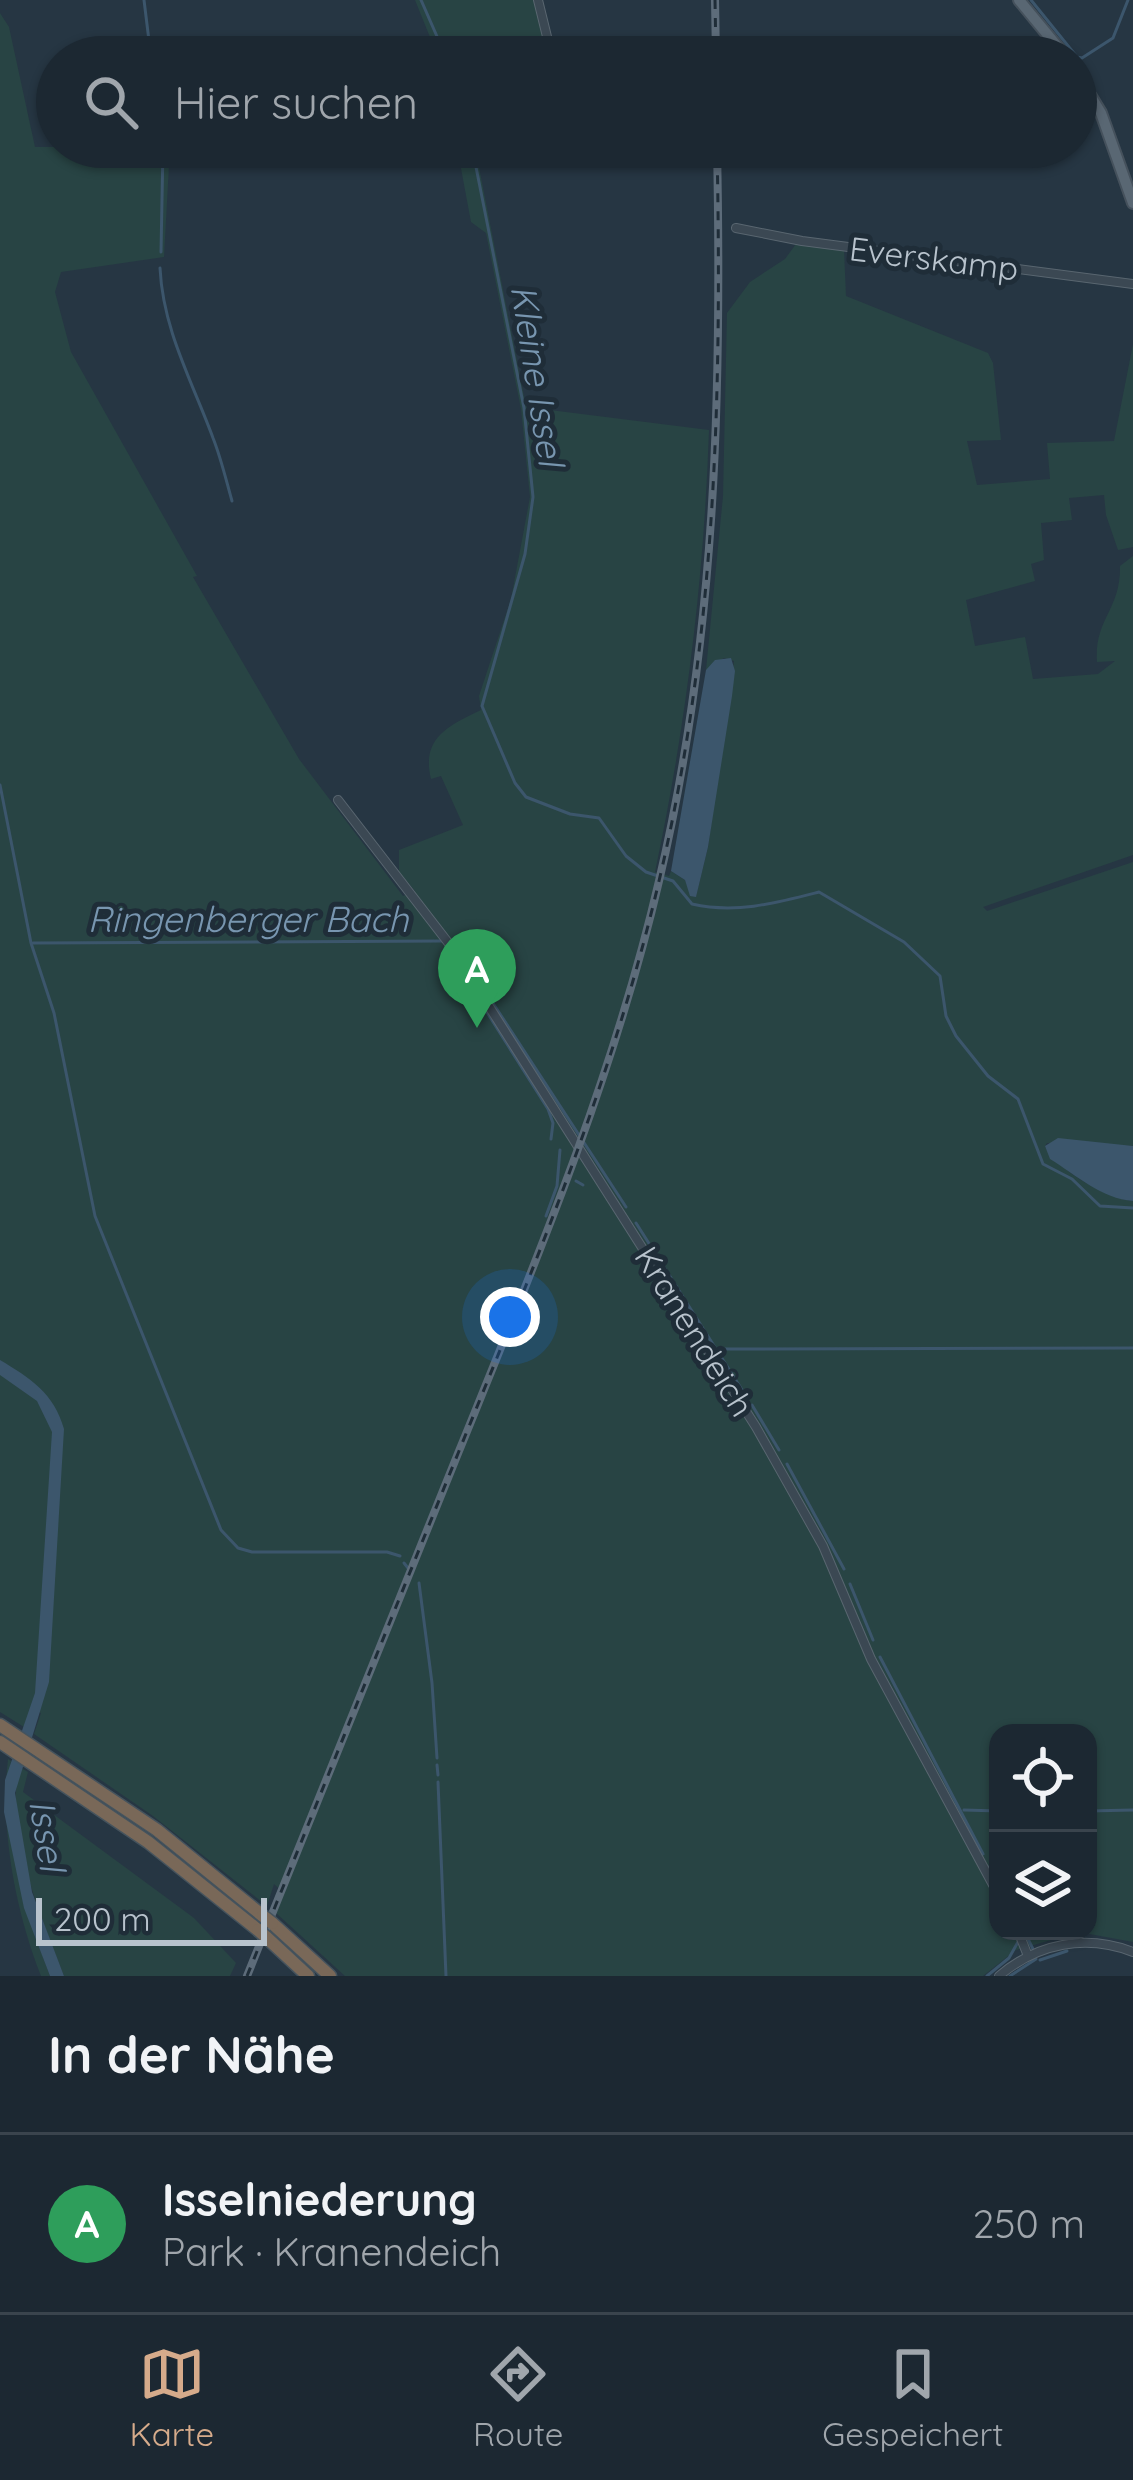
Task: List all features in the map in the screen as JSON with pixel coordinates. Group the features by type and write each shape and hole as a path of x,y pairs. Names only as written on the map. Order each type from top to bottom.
{"highway":[{"path":"2,1734 158,1830 331,1976"},
{"path":"43,1761 262,1934 308,1976"}],"main road":[{"path":"1019,0 1049,36"},
{"path":"1097,106 1133,203"}],"street":[{"path":"538,0 547,36"},
{"name":"Everskamp","path":"736,228 802,241 1133,284"},
{"name":"Kranendeich","path":"338,800 447,941 756,1427 824,1546 871,1659 989,1877"},
{"path":"1022,1940 1028,1956"},
{"path":"999,1976 1028,1956 1097,1940 1133,1952"}],"green space":[{"path":"415,0 535,0 544,36 430,36"},
{"path":"0,13 9,27 36,147 36,168 169,168 164,257 61,272 55,292 71,352 299,759 403,896 415,891 399,872 399,850 463,825 441,776 431,779 430,753 448,728 481,710 479,696 511,599 530,497 521,409 486,233 471,222 461,168 479,168 526,407 709,430 692,652 655,872 669,876 671,871 685,880 691,896 696,896 708,847 734,661 724,658 706,670 723,496 727,313 750,282 785,259 796,244 844,250 846,296 988,353 1001,440 967,441 977,485 1050,479 1047,443 1114,441 1133,344 1133,547 1118,550 1104,495 1069,498 1072,520 1041,523 1044,560 1031,564 1035,581 966,600 975,646 1025,637 1033,679 1098,674 1115,661 1097,662 1099,635 1116,594 1120,566 1133,556 1133,855 983,907 987,911 1133,862 1133,1146 1045,1146 1059,1164 1083,1181 1133,1201 1133,1942 1097,1935 1097,1724 989,1724 989,1940 1051,1940 1016,1950 983,1976 345,1976 276,1913 284,1893 274,1884 267,1906 153,1816 34,1734 41,1713 31,1708 24,1727 0,1712"},
{"path":"8,1759 12,1842 50,1976 41,1976 17,1897 6,1813"},
{"path":"21,1768 28,1772 23,1792 194,1918 236,1963 230,1976 64,1976 20,1844 16,1790"}],"water":[{"path":"731,658 735,671 732,696 696,897 690,896 685,880 671,871 706,670 715,660"},
{"path":"1058,1138 1133,1146 1133,1201 1100,1191 1050,1159 1045,1146"},
{"path":"0,1360 47,1396 64,1429 49,1682 15,1793 32,1892 64,1976 50,1976 24,1908 4,1812 5,1780 35,1693 52,1432 37,1401 0,1375"}],"waterway":[{"path":"144,0 148,36"},
{"name":"Kleine Issel","path":"421,0 437,36"},
{"path":"1031,0 1060,36"},
{"path":"1097,48 1113,38 1128,0"},
{"path":"161,252 163,168"},
{"name":"Kleine Issel","path":"476,168 524,408 533,497 525,554 482,706 515,783 526,797 570,814 599,818 626,856 646,872 673,881 692,904 740,907 819,892 904,942 940,976 946,1016 956,1036 988,1076 1018,1099 1043,1164 1072,1179 1100,1206 1133,1208"},
{"path":"160,268 173,334 232,501"},
{"path":"0,785 31,943 54,1013 95,1216 221,1530 238,1548 252,1552 387,1552 400,1556"},
{"name":"Ringenberger Bach","path":"33,943 443,941"},
{"name":"Ringenberger Bach","path":"453,942 626,1207"},
{"path":"449,952 548,1109 551,1139"},
{"path":"546,1216 557,1186 560,1150"},
{"path":"576,1181 583,1185"},
{"name":"Ringenberger Bach","path":"636,1223 744,1393"},
{"path":"716,1349 1133,1348"},
{"path":"752,1405 779,1450"},
{"path":"787,1464 844,1569"},
{"path":"404,1563 408,1568"},
{"path":"419,1583 437,1758"},
{"path":"850,1584 873,1640"},
{"name":"Ringenberger Bach","path":"880,1657 983,1854"},
{"path":"437,1765 438,1775"},
{"path":"438,1782 446,1976"},
{"name":"Ringenberger Bach","path":"964,1810 989,1811"},
{"name":"Ringenberger Bach","path":"1097,1811 1133,1810"},
{"path":"1028,1940 1033,1949"},
{"path":"987,1976 1009,1958 1018,1942"},
{"path":"1040,1960 1067,1951"},
{"path":"1010,1976 1036,1959"}],"railway":[{"path":"715,0 716,36"},
{"path":"247,1976 544,1241 596,1099 640,955 678,790 704,608 716,424 717,168"}],"place":[{"name":"Isselniederung","path":"477,1028"}],"water label":[{"name":"Issel","path":"48,1835"}]}
